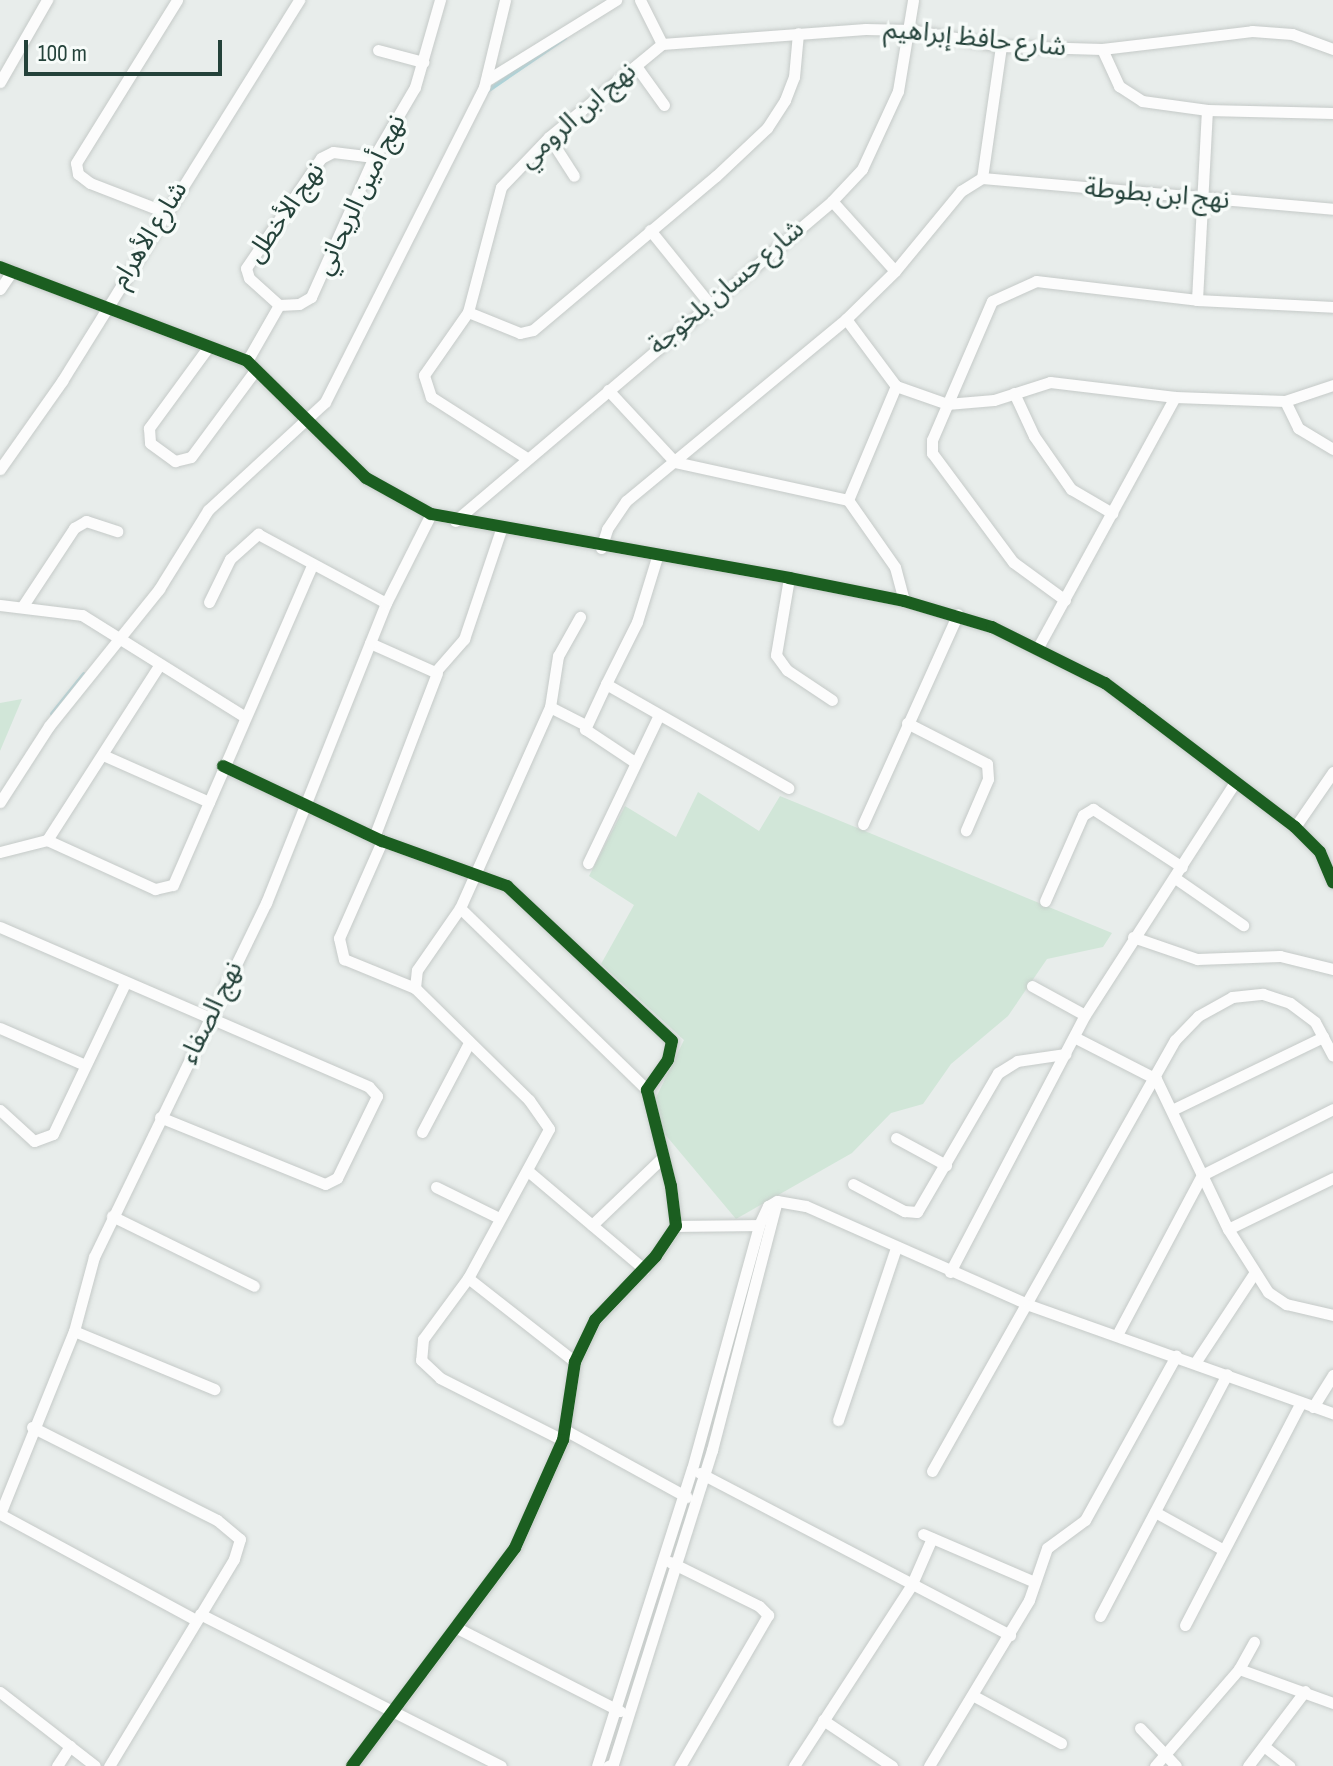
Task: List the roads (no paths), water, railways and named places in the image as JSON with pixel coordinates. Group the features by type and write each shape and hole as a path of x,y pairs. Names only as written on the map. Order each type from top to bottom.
{"street":[{"path":"0,82 47,0"},
{"path":"165,212 90,183 78,174 76,163 177,0"},
{"name":"شارع الأهرام","path":"0,469 62,381 105,306 299,0"},
{"name":"نهج أمين الريحاني","path":"279,305 299,304 311,297 374,157 415,87 440,0"},
{"path":"0,802 49,726 119,640 225,491 309,422 343,371 487,80 505,0"},
{"path":"487,80 616,0"},
{"path":"640,0 662,44"},
{"name":"شارع حسان بلخوجة","path":"455,521 525,457 832,201 862,169 882,133 910,30 913,0"},
{"name":"شارع حافظ إبراهيم","path":"662,44 798,33 910,30 1001,46 1102,49 1252,31 1292,34 1333,49"},
{"path":"468,312 527,333 650,230 767,128 794,77 798,33"},
{"name":"نهج ابن الرومي","path":"525,457 425,390 424,375 468,312 501,187 549,137 662,44"},
{"path":"601,548 617,511 846,319 895,271 952,200 982,178 1001,46"},
{"path":"1102,49 1108,71 1128,95 1207,110 1333,113"},
{"path":"378,50 423,62"},
{"path":"636,66 664,105"},
{"path":"1197,300 1207,110"},
{"path":"549,137 574,176"},
{"name":"نهج الأخطل","path":"279,305 249,278 246,268 321,158 333,152 374,157"},
{"name":"نهج ابن بطوطة","path":"982,178 1333,209"},
{"path":"832,201 895,271"},
{"path":"650,230 708,302"},
{"path":"0,289 6,269 252,365 366,478 431,514 501,530 789,578 904,601 958,614 1037,649 1105,683 1234,784 1295,827 1320,852 1333,882"},
{"path":"1065,600 1013,562 936,460 932,440 984,313 992,301 1017,286 1036,281 1197,300 1333,307"},
{"path":"209,346 149,428 150,443 175,461 191,457 252,365 279,305"},
{"path":"846,319 896,386 947,404 1014,393 1037,383 1067,382 1175,397 1285,401 1333,385"},
{"path":"848,500 896,386"},
{"path":"608,390 675,462 848,500 895,567 904,601"},
{"path":"1014,393 1034,436 1071,489 1112,513"},
{"path":"1037,649 1175,397"},
{"path":"1285,401 1298,428 1333,449"},
{"name":"نهج الصفاء","path":"0,1514 32,1427 74,1331 85,1283 112,1216 266,903 386,603 431,514"},
{"path":"22,607 74,528 86,521 117,531"},
{"path":"501,530 464,639 436,671 378,839 351,904 339,950 356,968 415,988 546,1118 544,1143 499,1218 468,1278 423,1339 421,1360 440,1378 564,1435 688,1498"},
{"path":"209,602 230,559 251,536 265,535 312,566 386,603"},
{"path":"585,725 637,622 657,557"},
{"path":"47,840 88,862 162,890 182,872 223,766 312,566"},
{"path":"789,578 776,655 787,670 832,700"},
{"path":"0,605 82,615 158,667 245,717"},
{"path":"863,824 958,614"},
{"path":"415,988 417,970 460,908 550,707 558,656 580,617"},
{"path":"370,643 436,671"},
{"path":"0,852 47,840 158,667"},
{"path":"606,684 788,788"},
{"path":"550,707 585,725 590,737 633,761"},
{"path":"588,863 633,761 659,715"},
{"path":"907,723 987,764 988,779 966,830"},
{"path":"103,755 209,802"},
{"path":"223,766 306,801 378,839 522,896 670,1035 668,1060 647,1090"},
{"path":"1295,827 1333,772"},
{"path":"950,1272 1076,1038 1085,1015 1234,784"},
{"path":"1045,901 1083,815 1093,809 1182,867"},
{"path":"1175,878 1243,925"},
{"path":"352,1766 389,1710 457,1628 515,1548 564,1435 575,1362 595,1320 644,1269 676,1226 647,1090 460,908"},
{"path":"0,927 209,1021 372,1089 375,1101 337,1178 318,1183 160,1117"},
{"path":"1133,937 1197,959 1280,956 1333,969"},
{"path":"0,1110 26,1136 42,1141 61,1123 125,983"},
{"path":"1032,986 1085,1015"},
{"path":"932,1471 1029,1305 1175,1040 1198,1016 1232,997 1263,994 1290,1003 1315,1022 1333,1056"},
{"path":"0,1028 85,1065"},
{"path":"1172,1110 1323,1037"},
{"path":"1076,1038 1156,1079 1253,1275 1286,1304 1333,1315"},
{"path":"422,1132 469,1043"},
{"path":"853,1184 911,1214 923,1207 1005,1067 1065,1054"},
{"path":"1118,1333 1202,1175 1333,1109"},
{"path":"896,1138 946,1165"},
{"path":"592,1225 663,1157"},
{"path":"528,1171 644,1269"},
{"path":"1228,1229 1333,1178"},
{"path":"436,1187 499,1218"},
{"path":"607,1764 615,1708 662,1558 698,1472 777,1201"},
{"path":"698,1472 759,1225 768,1206 777,1201 806,1206 1029,1305 1118,1333 1333,1413"},
{"path":"112,1216 254,1286"},
{"path":"676,1226 759,1225"},
{"path":"838,1420 896,1248"},
{"path":"1195,1363 1253,1275"},
{"path":"468,1278 575,1362"},
{"path":"74,1331 214,1389"},
{"path":"929,1766 974,1696 1029,1600 1032,1581 1047,1548 1085,1520 1176,1356"},
{"path":"1100,1616 1227,1374"},
{"path":"1313,1407 1333,1375"},
{"path":"1185,1625 1301,1402"},
{"path":"32,1427 238,1535 234,1559 109,1766"},
{"path":"698,1472 911,1586 1010,1635"},
{"path":"607,1764 627,1715 674,1563 688,1498"},
{"path":"1155,1512 1222,1549"},
{"path":"0,1514 198,1617 501,1766"},
{"path":"794,1766 911,1586 928,1536 1032,1581"},
{"path":"662,1558 759,1606 768,1615 680,1766"},
{"path":"457,1628 627,1715"},
{"path":"1155,1766 1239,1669 1254,1642"},
{"path":"1239,1669 1333,1703"},
{"path":"1248,1766 1305,1691"},
{"path":"0,1692 95,1766"},
{"path":"974,1696 1061,1743"},
{"path":"823,1720 892,1766"},
{"path":"1140,1728 1176,1766"},
{"path":"57,1766 70,1746"},
{"path":"1265,1747 1289,1766"}],"waterway":[{"path":"486,92 565,38"},
{"path":"278,452 323,409"},
{"path":"52,714 84,674"}]}
